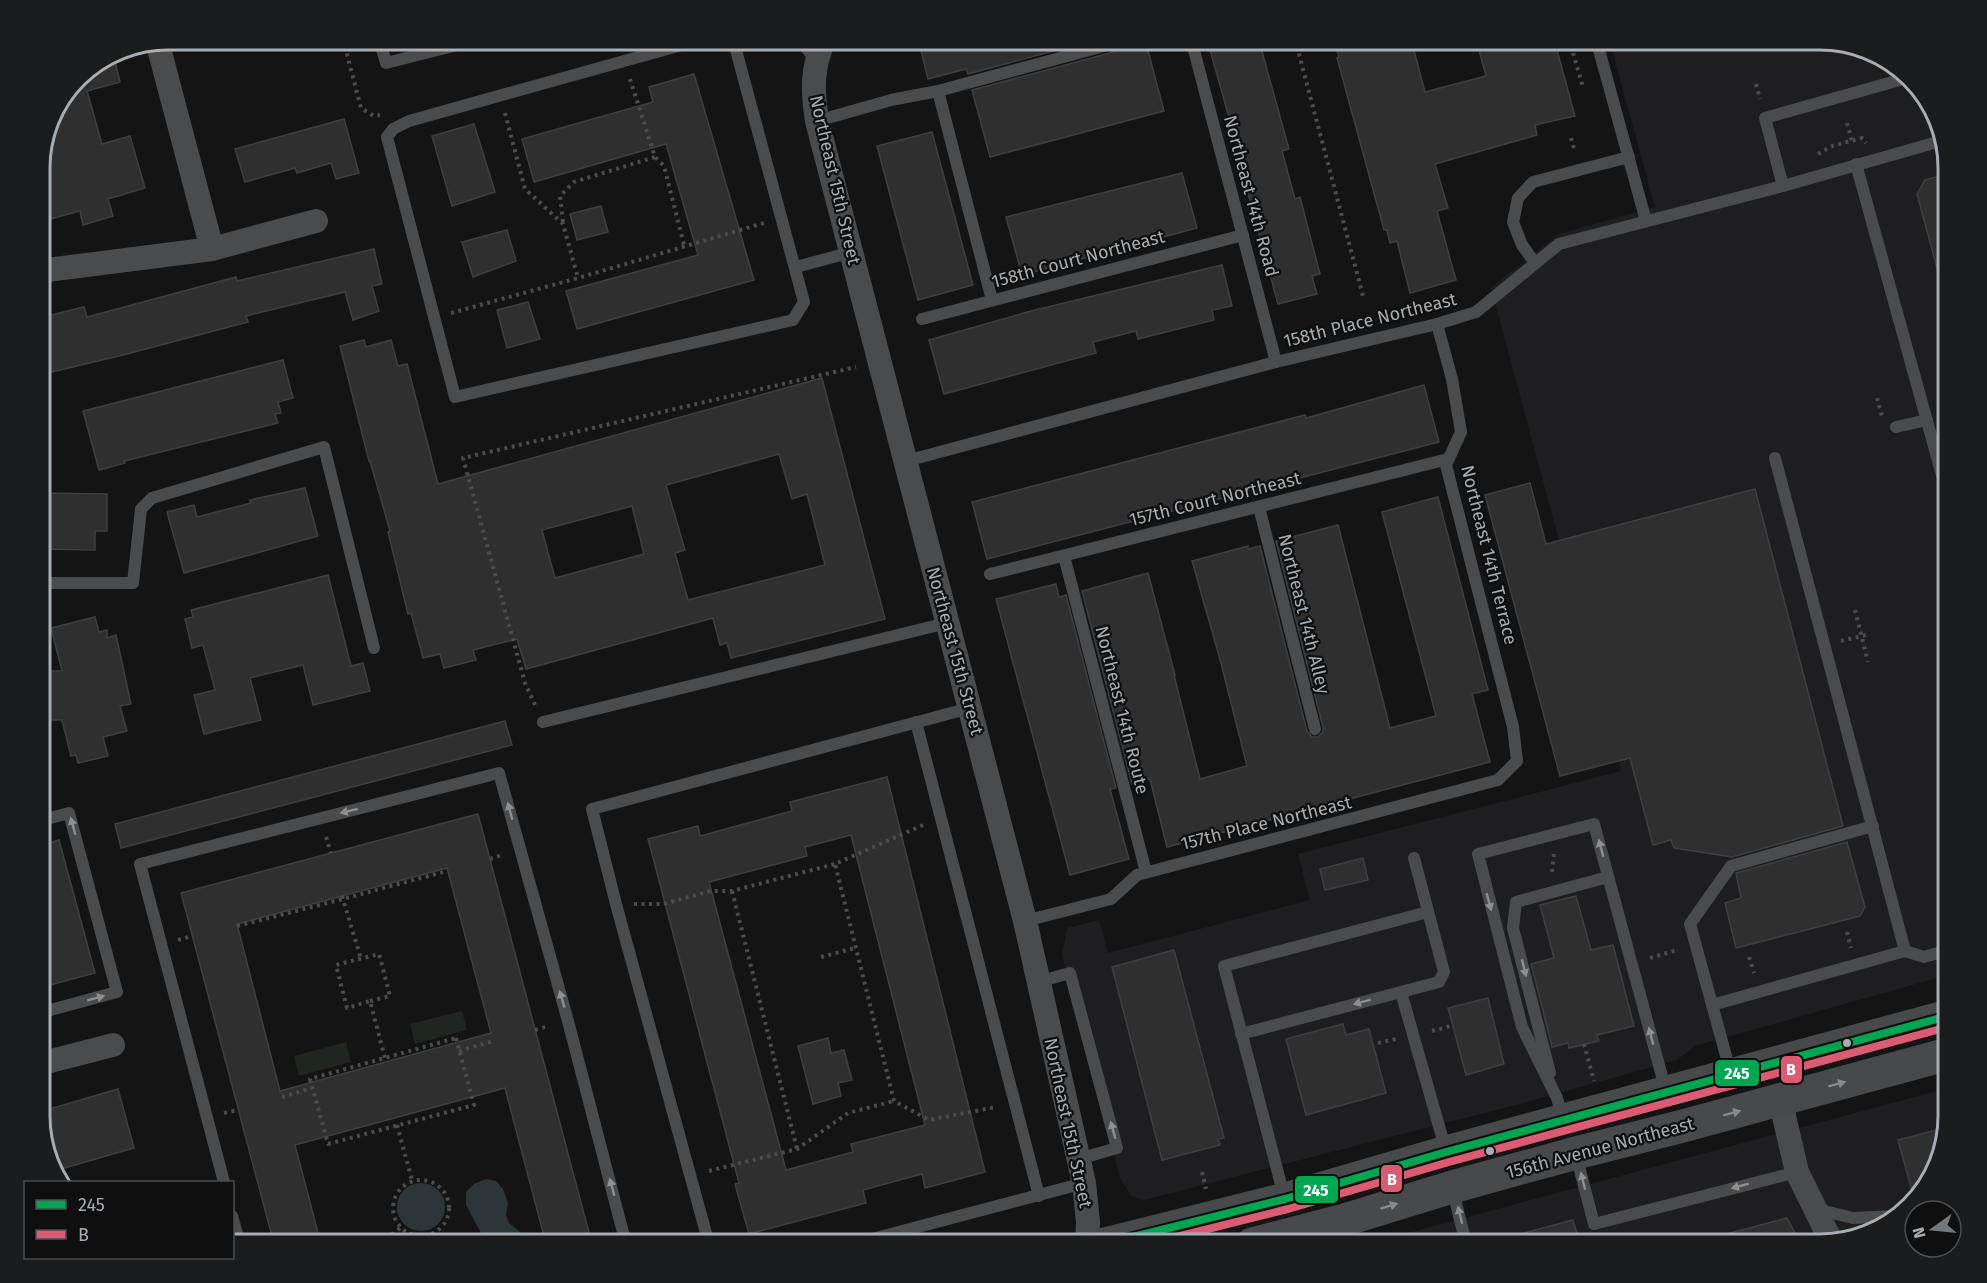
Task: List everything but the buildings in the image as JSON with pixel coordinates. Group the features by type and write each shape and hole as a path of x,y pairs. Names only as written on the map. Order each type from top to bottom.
{"main road":[{"name":"156th Avenue Northeast","path":"1145,1234 1285,1199 1446,1152 1560,1110 1667,1093 1938,1019"},
{"name":"156th Avenue Northeast","path":"1345,1233 1452,1187 1938,1057"}],"street":[{"name":"Northeast 15th Street","path":"820,50 812,91 817,121 1025,921 1084,1183 1087,1234"},
{"path":"160,51 212,249"},
{"path":"50,270 212,249 316,221"},
{"path":"50,1061 114,1045"},
{"path":"1780,1099 1797,1172 1827,1233"}],"lane":[{"path":"382,50 386,63 437,50"},
{"path":"664,50 409,120 393,129 387,137 455,397 793,320 804,302 736,50"},
{"path":"817,121 1090,50"},
{"name":"Northeast 14th Road","path":"1194,50 1276,362"},
{"path":"1599,50 1646,221"},
{"path":"1783,186 1765,118 1898,80"},
{"path":"939,91 992,300"},
{"name":"158th Place Northeast","path":"906,461 1276,362 1437,324 1476,312 1559,244 1783,186 1934,143"},
{"path":"1535,263 1522,244 1513,222 1518,198 1533,182 1629,157"},
{"path":"1856,164 1938,460"},
{"name":"158th Court Northeast","path":"922,319 1243,234"},
{"path":"796,267 852,252"},
{"name":"Northeast 14th Terrace","path":"1437,324 1452,379 1461,432 1446,465 1513,727 1517,761"},
{"path":"1896,428 1927,420"},
{"path":"50,583 133,584 141,509 152,498 324,447 374,648"},
{"path":"1775,458 1905,951"},
{"name":"157th Court Northeast","path":"990,574 1448,459"},
{"name":"Northeast 14th Alley","path":"1259,507 1315,729"},
{"name":"Northeast 14th Route","path":"1064,556 1146,872"},
{"path":"543,722 947,623"},
{"path":"705,1234 592,809 970,708"},
{"path":"916,722 1039,1196"},
{"name":"157th Place Northeast","path":"1025,921 1112,899 1137,874 1298,834 1498,780 1517,761"},
{"path":"224,1181 140,864 499,773 574,1042 623,1234"},
{"path":"50,818 69,813 117,992 50,1010"},
{"path":"1560,1110 1522,1027 1478,854 1594,824 1667,1093"},
{"path":"1731,1075 1690,924 1731,866 1873,826"},
{"path":"1241,1034 1439,982 1444,972 1414,858"},
{"path":"1560,1110 1513,928 1516,902 1608,877"},
{"path":"1285,1199 1224,966 1428,912"},
{"path":"1712,1005 1905,951 1924,957 1938,953"},
{"path":"1038,982 1070,974 1118,1148 1079,1159"},
{"path":"1401,992 1446,1152"},
{"path":"1576,1153 1594,1224 1797,1172"},
{"path":"892,1234 1084,1183"},
{"path":"1452,1187 1464,1234"},
{"path":"1816,1209 1853,1218 1880,1217"}],"path":[{"path":"346,50 361,108 374,116 386,113"},
{"path":"1298,50 1363,296"},
{"path":"1573,53 1583,87"},
{"path":"624,61 655,157 664,166 684,245"},
{"path":"1756,84 1761,103"},
{"path":"500,94 525,189 563,224"},
{"path":"1847,123 1852,141 1862,138 1867,143"},
{"path":"1571,138 1576,156"},
{"path":"578,278 563,224 560,196 574,182 655,157"},
{"path":"434,317 578,278 782,218"},
{"path":"543,722 525,683 463,458 859,366"},
{"path":"1877,398 1882,417"},
{"path":"1855,610 1864,635 1869,662"},
{"path":"1837,642 1864,635"},
{"path":"616,904 663,904 711,891 732,891 835,864 941,818"},
{"path":"1552,873 1555,852"},
{"path":"835,864 894,1101"},
{"path":"237,926 447,871"},
{"path":"732,891 797,1149"},
{"path":"343,898 361,958"},
{"path":"1847,932 1852,951"},
{"path":"1632,962 1696,945"},
{"path":"821,957 855,948"},
{"path":"379,954 390,996 370,1001 347,1008 336,965 379,954"},
{"path":"1749,957 1755,977"},
{"path":"370,1001 385,1058"},
{"path":"1428,1032 1451,1026"},
{"path":"456,1038 474,1105 328,1144 310,1079 385,1058 456,1038"},
{"path":"1378,1043 1400,1038"},
{"path":"459,1051 493,1041"},
{"path":"1584,1044 1593,1080"},
{"path":"282,1097 312,1088"},
{"path":"690,1176 797,1149 848,1113 894,1101 929,1120 1014,1103"},
{"path":"397,1125 412,1180"},
{"path":"1202,1172 1207,1190"},
{"path":"411,1234 400,1228 395,1220 392,1210 396,1192 412,1180 430,1180 438,1185 448,1200 447,1218 442,1226 431,1234"},
{"path":"392,1234 400,1228"}],"shaded area":[{"path":"1612,50 1819,50 1850,54 1885,69 1897,79 1918,102 1928,123 1933,137 1938,168 1938,978 1695,1046 1677,1060 1516,1105 1144,1200 1131,1196 1120,1178 1062,955 1067,928 1099,920 1108,953 1310,900 1298,854 1621,771 1491,288 1559,234 1655,207"},
{"path":"462,1011 467,1030 415,1044 410,1024"},
{"path":"346,1042 351,1062 299,1076 294,1056"},
{"path":"1938,1091 1938,1115 1933,1146 1918,1181 1897,1204 1878,1218 1850,1229 1819,1234 1404,1234"},
{"path":"486,1179 496,1181 503,1189 508,1203 506,1215 509,1223 521,1234 482,1234 466,1205 466,1192 474,1184"},
{"path":"421,1183 438,1190 445,1207 438,1224 421,1231 404,1224 397,1207 404,1190"}],"transit line":[{"name":"245","path":"1145,1234 1285,1199 1446,1152 1938,1019"},
{"name":"B","path":"1188,1234 1288,1209 1449,1162 1938,1030"}]}
